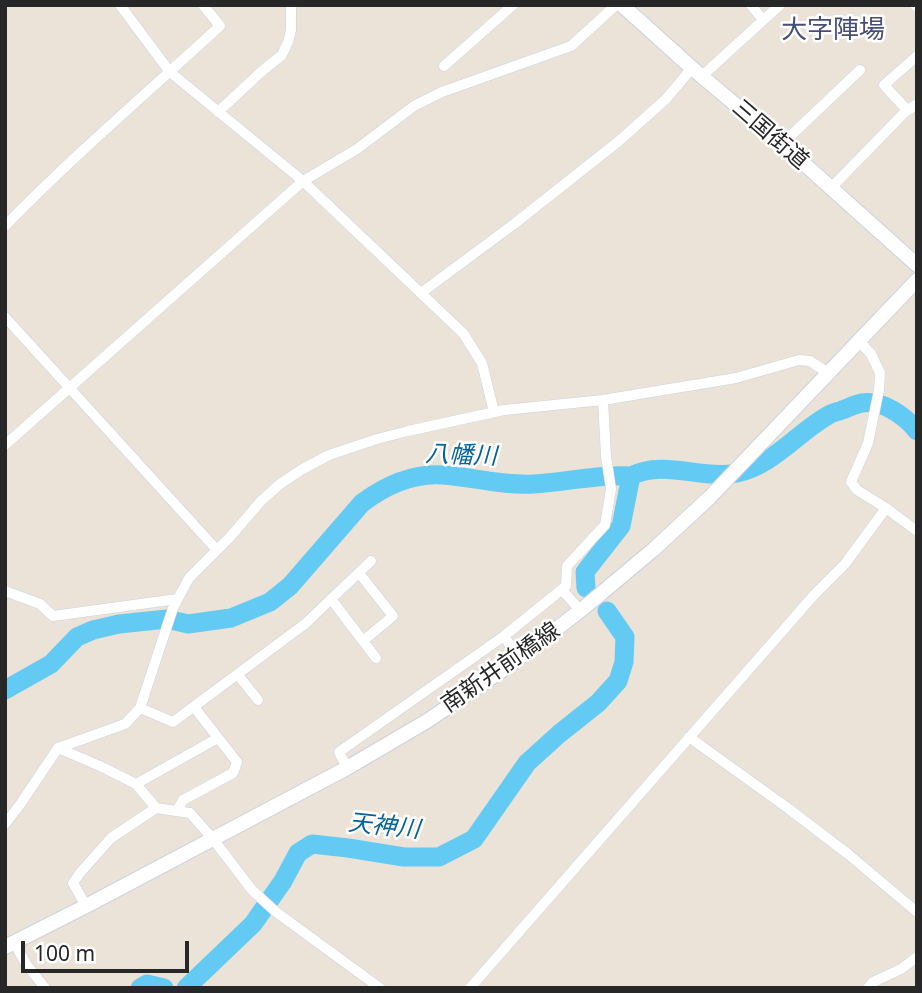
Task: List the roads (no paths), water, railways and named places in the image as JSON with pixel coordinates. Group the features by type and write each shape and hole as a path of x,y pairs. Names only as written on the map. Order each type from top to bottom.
{"main road":[{"name":"三国街道","path":"622,5 917,265"},
{"name":"南新井前橋線","path":"10,945 347,768 427,721 519,658 581,611 710,498 917,280"}],"street":[{"path":"5,226 220,26 203,5"},
{"path":"218,112 282,55 291,30 291,5"},
{"path":"444,66 513,5"},
{"path":"5,445 303,181 357,149 414,106 442,92 571,46 616,5"},
{"path":"751,5 763,20"},
{"path":"421,293 619,141 697,72 780,5"},
{"path":"122,6 170,72 303,181 463,333 482,363 494,412"},
{"path":"907,110 884,85 917,56"},
{"path":"782,144 860,70"},
{"path":"831,188 907,110 917,104"},
{"path":"5,317 216,549"},
{"path":"859,341 871,354 880,373 879,390 868,443 850,482 856,490 917,531"},
{"path":"5,824 58,748 125,724 140,708 175,604 189,578 261,501 301,470 329,455 398,433 494,412 603,400 736,378 799,360 810,361 828,373"},
{"path":"347,768 339,752 504,636 566,586 567,566 606,524 611,489 603,400"},
{"path":"470,988 814,595 845,564 886,508"},
{"path":"140,708 173,722 305,624 371,561"},
{"path":"359,573 393,616 363,641"},
{"path":"562,590 581,611"},
{"path":"5,591 40,604 54,616 175,604"},
{"path":"331,599 376,658"},
{"path":"504,636 519,658"},
{"path":"238,675 258,700"},
{"path":"177,811 183,800 233,773 237,762 194,707"},
{"path":"689,737 848,854 917,912"},
{"path":"136,785 218,738"},
{"path":"58,748 136,785 156,808 190,813 252,890 276,912 380,988"},
{"path":"86,906 73,883 80,873 111,838 156,808"},
{"path":"10,945 45,988"},
{"path":"868,988 873,982 901,969 917,957"}],"waterway":[{"name":"八幡川","path":"5,690 51,664 77,637 93,630 119,624 167,619 188,624 231,618 270,602 290,586 362,503 380,491 410,478 442,475 522,484 631,476 657,469 710,474 737,473 762,463 829,415 862,403 878,404 893,410 917,431"},
{"name":"天神川","path":"586,588 585,572 621,526 631,476"},
{"name":"天神川","path":"186,988 253,924 283,881 298,853 312,844 404,857 439,857 474,839 527,763 598,703 618,681 624,662 625,637 607,611"},
{"name":"天神川","path":"140,988 147,984 164,988"}],"district":[{"name":"大字陣場","path":"833,31"}]}
